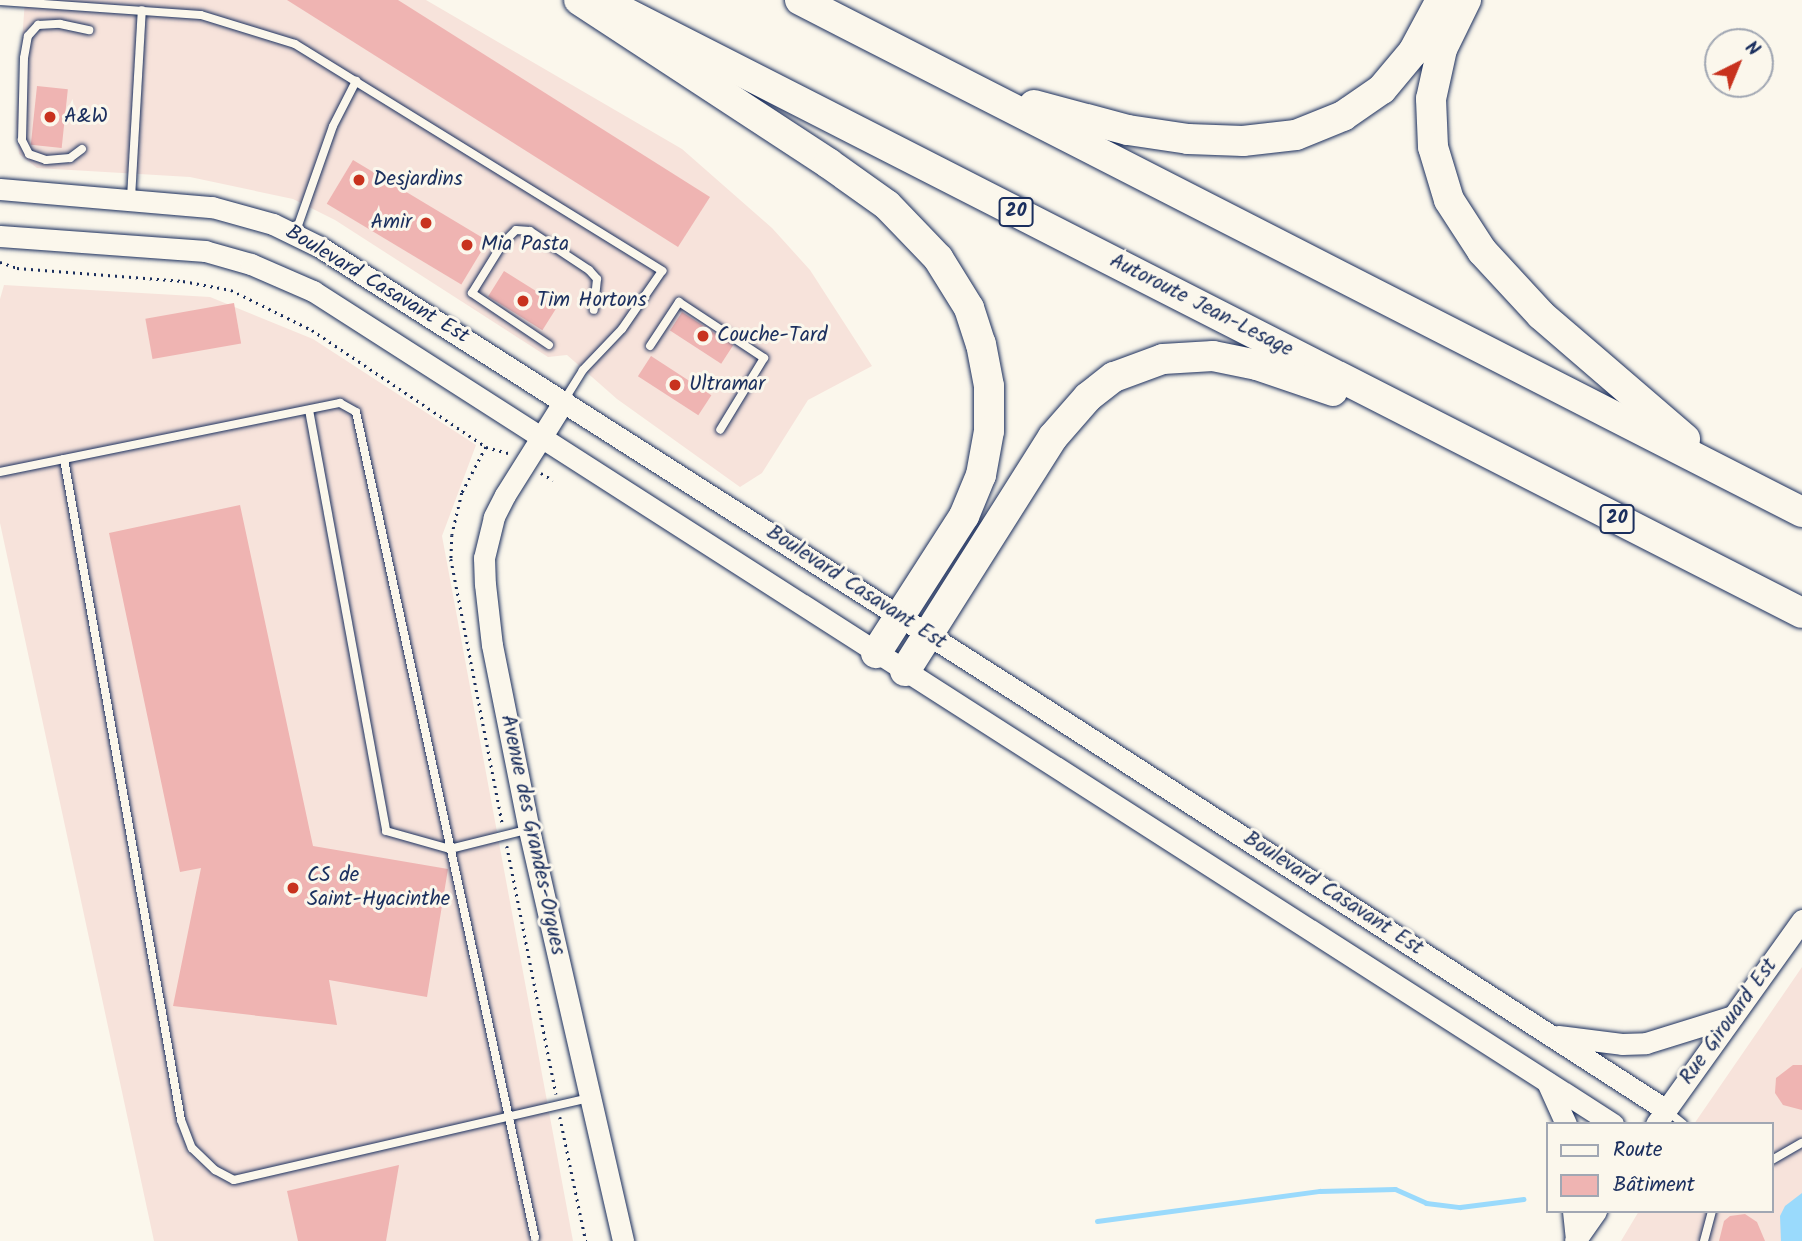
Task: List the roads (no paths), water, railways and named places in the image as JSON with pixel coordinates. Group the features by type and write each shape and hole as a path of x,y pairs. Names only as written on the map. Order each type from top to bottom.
{"highway":[{"path":"579,0 881,200 929,247 964,299 977,331 987,372 990,416 985,461 975,494 964,516 876,653"},
{"name":"Autoroute Jean-Lesage","path":"601,0 1802,613"},
{"path":"800,0 1802,512"},
{"path":"975,89 1157,135 1229,141 1283,138 1320,127 1373,97 1413,52 1441,0"},
{"path":"1466,0 1443,49 1432,99 1435,161 1455,213 1482,251 1541,314 1725,473"},
{"path":"905,671 1059,430 1088,397 1129,369 1180,356 1229,358 1432,425"}],"street":[{"name":"Boulevard Casavant Est","path":"0,189 131,198 225,210 295,234 372,278 1552,1035 1661,1117"},
{"name":"Boulevard Casavant Est","path":"0,236 189,248 251,264 323,297 1610,1122"},
{"name":"Avenue des Grandes-Orgues","path":"564,401 505,495 494,517 484,558 492,645 529,830 592,1098 622,1241"},
{"name":"Rue Girouard Est","path":"1661,1117 1802,920"},
{"path":"1552,1035 1640,1044 1733,1016"},
{"path":"1547,1082 1565,1122"},
{"path":"1573,1213 1576,1240"},
{"path":"1576,1240 1594,1213"}],"lane":[{"path":"0,1 201,15 295,44 662,271 622,329 583,370 564,401"},
{"path":"131,198 142,10"},
{"path":"82,149 70,158 46,160 29,154 22,140 24,58 27,36 38,25 60,24 89,30"},
{"path":"295,234 333,126 356,81"},
{"path":"549,345 472,293 497,252 516,230 530,231 589,270 597,279 594,310"},
{"path":"650,346 679,302 764,358 720,430"},
{"path":"0,472 340,403 356,412 535,1238"},
{"path":"309,410 386,831 450,849 529,830"},
{"path":"64,459 181,1120 192,1148 215,1170 234,1180 592,1098"},
{"path":"1774,1159 1801,1145"},
{"path":"1704,1241 1711,1213"}],"water":[{"path":"1802,1193 1802,1241 1781,1241 1780,1216 1785,1206"}],"waterway":[{"path":"1097,1221 1320,1191 1395,1189 1426,1203 1460,1207 1523,1199"}],"place":[{"name":"A&W","path":"50,117"},
{"name":"Desjardins","path":"359,180"},
{"name":"Amir","path":"426,223"},
{"name":"Mia Pasta","path":"467,245"},
{"name":"Tim Hortons","path":"523,301"},
{"name":"Couche-Tard","path":"703,336"},
{"name":"Ultramar","path":"675,385"},
{"name":"CS de Saint-Hyacinthe","path":"293,888"}]}
